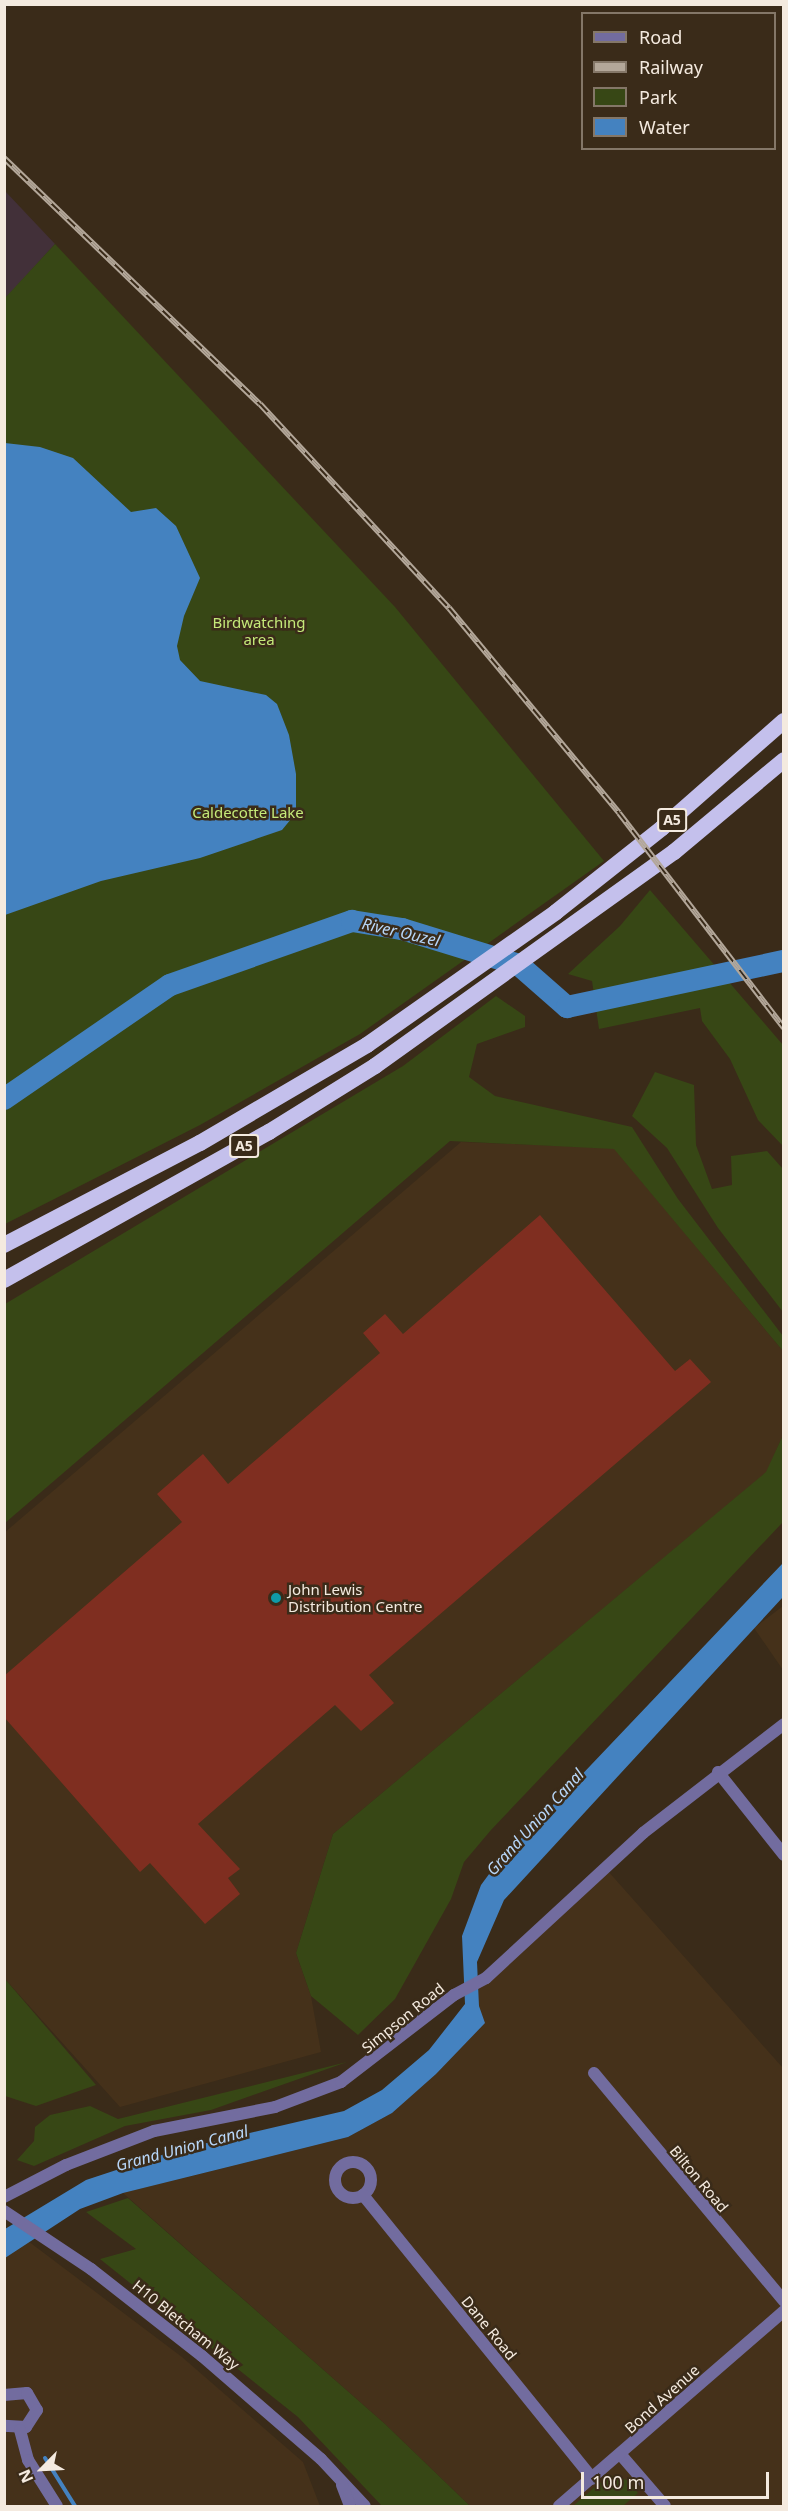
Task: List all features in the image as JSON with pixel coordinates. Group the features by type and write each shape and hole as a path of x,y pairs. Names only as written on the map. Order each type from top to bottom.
{"highway":[{"name":"A5","path":"4,1245 275,1099 453,986 556,912 662,828 783,721"},
{"name":"A5","path":"4,1280 269,1132 474,997 580,921 783,760"},
{"path":"4,1237 57,1216"}],"street":[{"name":"Simpson Road","path":"4,2197 66,2165 154,2131 275,2107 341,2082 453,1995 486,1978 644,1833 718,1772 783,1724"},
{"path":"718,1772 783,1856"},
{"name":"Bilton Road","path":"594,2073 783,2301"},
{"name":"Dane Road","path":"363,2195 593,2479"},
{"name":"H10 Bletcham Way","path":"4,2211 91,2269 202,2356 338,2476 365,2506"},
{"name":"Bond Avenue","path":"559,2506 621,2455 783,2311"},
{"path":"4,2395 20,2390 35,2404 35,2417 20,2430"},
{"path":"4,2426 20,2430"},
{"path":"20,2430 28,2460 57,2506"},
{"path":"621,2455 665,2506"},
{"name":"H10 Bletcham Way","path":"338,2476 350,2506"}],"shaded area":[{"path":"5,191 55,244 5,299"},
{"path":"461,1142 614,1148 783,1351 783,1435 767,1472 333,1834 296,1953 311,1996 321,2052 120,2107 5,1979 4,1533"},
{"path":"783,1606 783,1670 754,1628"},
{"path":"607,1870 783,2068 783,2506 470,2506 385,2424 123,2193 348,2137 392,2113 479,2006 478,1987"},
{"path":"28,2241 182,2357 303,2462 320,2506 5,2506 4,2258"}],"green space":[{"name":"Caldecotte Lake","path":"55,244 395,607 604,861 360,1034 200,1125 5,1224 4,299"},
{"path":"650,890 783,1045 783,1146 758,1120 730,1059 702,1021 700,1008 599,1029 592,981 568,974 620,926"},
{"path":"496,996 525,1016 525,1027 477,1044 469,1077 495,1096 632,1127 678,1199 783,1336 783,1351 614,1149 450,1141 5,1523 5,1304 403,1066"},
{"path":"655,1072 694,1085 696,1145 712,1189 732,1185 731,1156 767,1151 783,1169 783,1312 718,1228 667,1148 632,1116"},
{"path":"783,1435 783,1522 491,1830 464,1862 451,1899 395,1999 358,2035 311,1996 296,1953 333,1834 766,1472"},
{"path":"5,1979 96,2085 36,2106 5,2096"},
{"path":"347,2062 211,2110 125,2126 34,2166 17,2160 34,2141 35,2127 50,2115 90,2106 118,2119"},
{"path":"128,2198 385,2424 470,2506 382,2506 298,2417 100,2259 136,2249 86,2212"},
{"path":"609,2475 627,2480 638,2493 623,2506 573,2506"}],"water":[{"name":"Caldecotte Lake","path":"5,443 40,447 73,458 131,512 156,508 176,526 200,578 184,616 177,646 180,660 200,681 266,695 277,704 289,735 296,774 296,813 282,830 200,858 101,881 5,915"},
{"path":"783,1563 783,1597 504,1900 477,1962 479,2006 485,2023 436,2074 392,2113 348,2137 123,2193 80,2209 5,2258 5,2229 86,2180 177,2150 344,2111 382,2090 429,2050 465,2004 462,1936 481,1885 495,1866"}],"building":[{"name":"John Lewis Distribution Centre","path":"540,1215 675,1371 690,1359 711,1382 369,1675 394,1703 361,1731 335,1705 198,1824 240,1869 228,1878 240,1894 205,1924 150,1863 140,1872 4,1717 4,1676 182,1522 157,1494 203,1454 228,1484 380,1353 363,1333 385,1314 403,1334"}],"waterway":[{"name":"River Ouzel","path":"4,1099 170,985 352,921 402,929 519,965 567,1007 784,961"},
{"path":"45,2458 75,2506"}],"railway":[{"path":"4,158 260,404 449,608 619,813 784,1028"}],"place":[{"name":"John Lewis Distribution Centre","path":"276,1598"}],"park label":[{"name":"Birdwatching area","path":"259,630"}],"water label":[{"name":"Grand Union Canal","path":"535,1822"},
{"name":"Grand Union Canal","path":"182,2148"}]}
